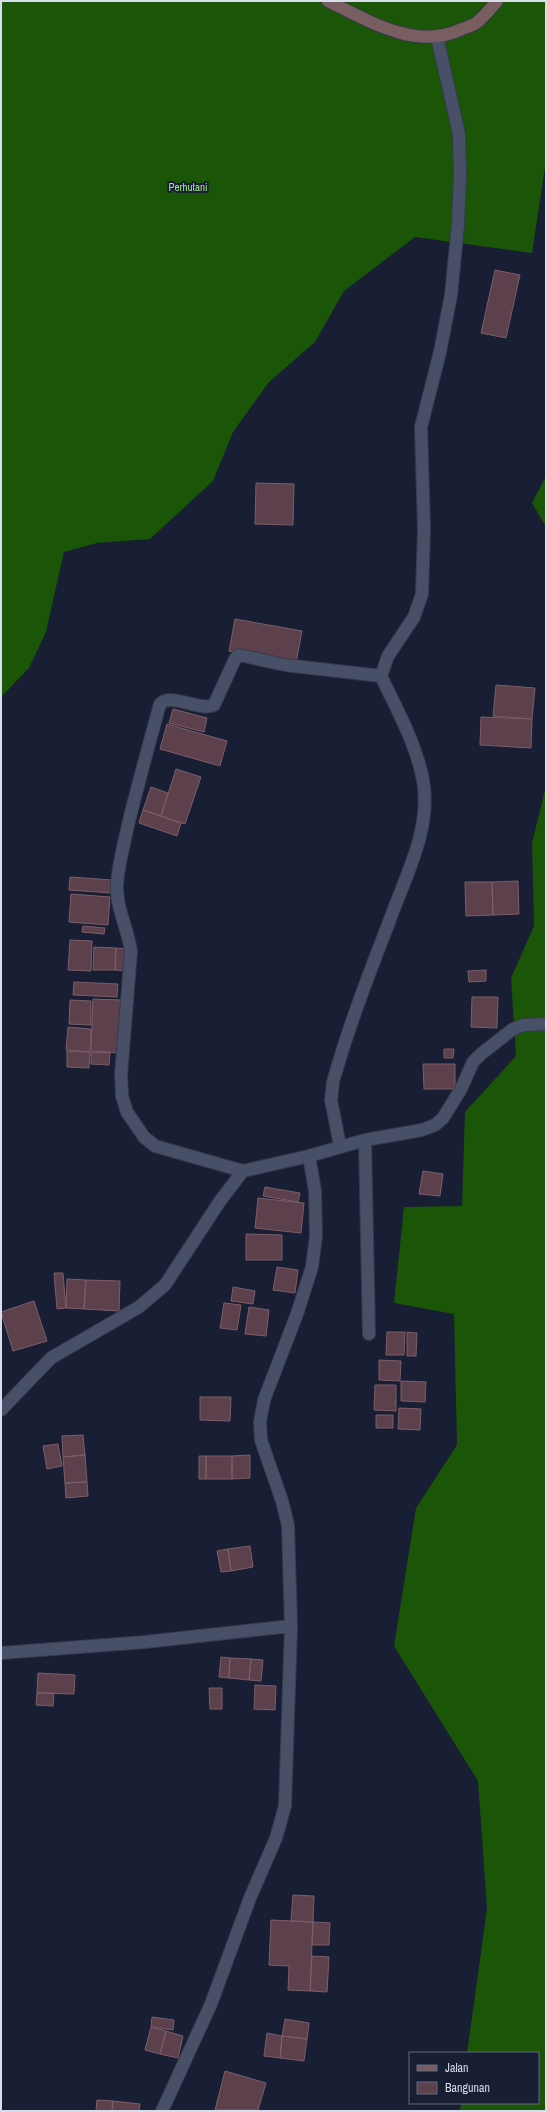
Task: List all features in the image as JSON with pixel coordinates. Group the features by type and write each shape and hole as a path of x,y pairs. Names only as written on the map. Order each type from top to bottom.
{"street":[{"path":"328,1 385,29 413,36 437,37 455,33 476,23 497,1"},
{"path":"340,1146 330,1100 333,1082 388,922 415,854 423,820 423,781 413,743 381,676 388,656 414,617 422,594 424,529 421,427 440,352 451,295 458,225 460,176 459,134 437,37"},
{"path":"381,676 285,665 238,655 214,705 206,706 167,700 160,704 133,804 122,852 117,885 118,899 129,937 131,951 121,1074 122,1096 127,1112 144,1137 155,1146 243,1171 309,1156 365,1140 422,1130 435,1125 443,1118 461,1089 473,1062 480,1054 513,1029 524,1025 546,1024"},
{"path":"365,1140 369,1334"},
{"path":"162,2111 211,2004 250,1898 276,1838 285,1806 291,1626 288,1525 282,1501 261,1440 260,1422 264,1400 297,1314 312,1267 316,1236 315,1191 309,1156"},
{"path":"1,1410 51,1358 139,1307 165,1285 220,1201 243,1171"},
{"path":"1,1653 146,1642 291,1626"}],"green space":[{"name":"Perhutani","path":"1,1 546,1 546,161 532,253 415,237 344,291 315,342 269,382 233,432 213,481 150,539 97,543 64,552 46,632 29,668 1,697"},
{"path":"546,476 546,527 532,503"},
{"path":"546,786 546,2111 460,2111 461,2104 539,2104 539,2052 467,2052 487,1909 478,1781 394,1646 416,1508 457,1445 454,1314 394,1303 404,1207 462,1206 465,1112 516,1056 511,978 534,926 532,843"}],"building":[{"path":"495,270 520,275 506,338 481,333"},
{"path":"256,483 294,484 293,525 255,524"},
{"path":"235,619 302,631 296,663 229,651"},
{"path":"496,685 535,688 532,719 493,716"},
{"path":"173,709 207,718 204,732 169,723"},
{"path":"481,717 532,719 531,748 480,745"},
{"path":"167,724 227,741 220,766 160,749"},
{"path":"176,769 201,777 185,824 161,816"},
{"path":"151,787 168,793 161,816 143,810"},
{"path":"143,810 181,823 177,836 139,823"},
{"path":"70,877 112,880 111,893 69,890"},
{"path":"518,881 519,914 493,915 492,882"},
{"path":"465,882 492,882 493,915 466,916"},
{"path":"71,894 110,897 108,925 69,922"},
{"path":"83,926 105,928 104,934 82,932"},
{"path":"70,940 92,941 91,971 68,970"},
{"path":"94,947 116,948 115,970 93,970"},
{"path":"116,948 128,949 127,971 115,970"},
{"path":"486,970 486,981 469,982 468,971"},
{"path":"74,982 118,984 117,997 73,995"},
{"path":"472,997 498,997 497,1028 471,1027"},
{"path":"93,999 121,1000 119,1053 91,1051"},
{"path":"70,1000 91,1001 91,1025 69,1024"},
{"path":"68,1027 91,1029 90,1052 66,1050"},
{"path":"444,1049 454,1049 453,1058 444,1058"},
{"path":"67,1051 90,1052 89,1068 67,1067"},
{"path":"91,1052 110,1053 109,1065 91,1064"},
{"path":"423,1064 455,1064 455,1089 424,1089"},
{"path":"423,1171 443,1174 440,1196 419,1194"},
{"path":"265,1187 300,1193 298,1202 263,1196"},
{"path":"258,1198 304,1203 301,1233 255,1228"},
{"path":"246,1234 282,1235 282,1260 246,1260"},
{"path":"277,1267 298,1270 295,1293 273,1290"},
{"path":"54,1273 63,1273 66,1308 57,1309"},
{"path":"67,1279 86,1280 84,1309 66,1308"},
{"path":"86,1280 120,1281 119,1311 84,1309"},
{"path":"233,1287 255,1291 253,1304 231,1301"},
{"path":"34,1301 47,1341 13,1351 1,1312"},
{"path":"224,1303 241,1305 237,1330 220,1328"},
{"path":"249,1307 269,1310 266,1336 245,1334"},
{"path":"387,1332 405,1332 404,1355 386,1355"},
{"path":"407,1332 417,1333 416,1356 407,1356"},
{"path":"379,1360 401,1361 400,1381 379,1380"},
{"path":"401,1381 426,1382 425,1402 401,1401"},
{"path":"375,1385 396,1385 396,1411 374,1410"},
{"path":"200,1397 231,1397 230,1421 200,1420"},
{"path":"399,1408 421,1409 420,1430 398,1429"},
{"path":"376,1415 393,1415 393,1428 376,1428"},
{"path":"83,1435 85,1455 63,1457 62,1436"},
{"path":"58,1444 62,1466 47,1469 43,1446"},
{"path":"85,1455 87,1482 65,1483 63,1457"},
{"path":"250,1455 250,1478 232,1479 232,1456"},
{"path":"199,1456 206,1456 206,1479 199,1479"},
{"path":"206,1456 232,1456 232,1479 206,1479"},
{"path":"87,1482 88,1496 66,1498 65,1483"},
{"path":"250,1546 253,1567 231,1571 228,1549"},
{"path":"228,1549 231,1571 221,1572 217,1551"},
{"path":"221,1657 230,1658 229,1678 219,1677"},
{"path":"230,1658 251,1659 249,1680 229,1678"},
{"path":"251,1659 263,1660 261,1681 249,1680"},
{"path":"38,1673 75,1675 74,1694 37,1693"},
{"path":"255,1685 276,1686 275,1710 254,1709"},
{"path":"209,1688 222,1688 222,1709 210,1709"},
{"path":"37,1693 54,1693 53,1706 36,1705"},
{"path":"293,1895 314,1896 313,1922 291,1921"},
{"path":"271,1920 313,1922 310,1991 288,1990 289,1966 269,1965"},
{"path":"313,1922 330,1923 329,1945 312,1945"},
{"path":"312,1956 329,1957 327,1992 310,1991"},
{"path":"152,2017 174,2020 173,2030 151,2027"},
{"path":"285,2019 309,2023 307,2039 282,2036"},
{"path":"151,2027 166,2031 160,2054 145,2050"},
{"path":"166,2031 183,2036 178,2058 160,2054"},
{"path":"267,2033 282,2036 280,2058 264,2056"},
{"path":"282,2036 307,2039 304,2061 280,2058"},
{"path":"225,2071 266,2083 258,2110 215,2110"},
{"path":"97,2100 113,2101 112,2111 96,2111"},
{"path":"113,2101 140,2104 139,2111 112,2111"}]}
